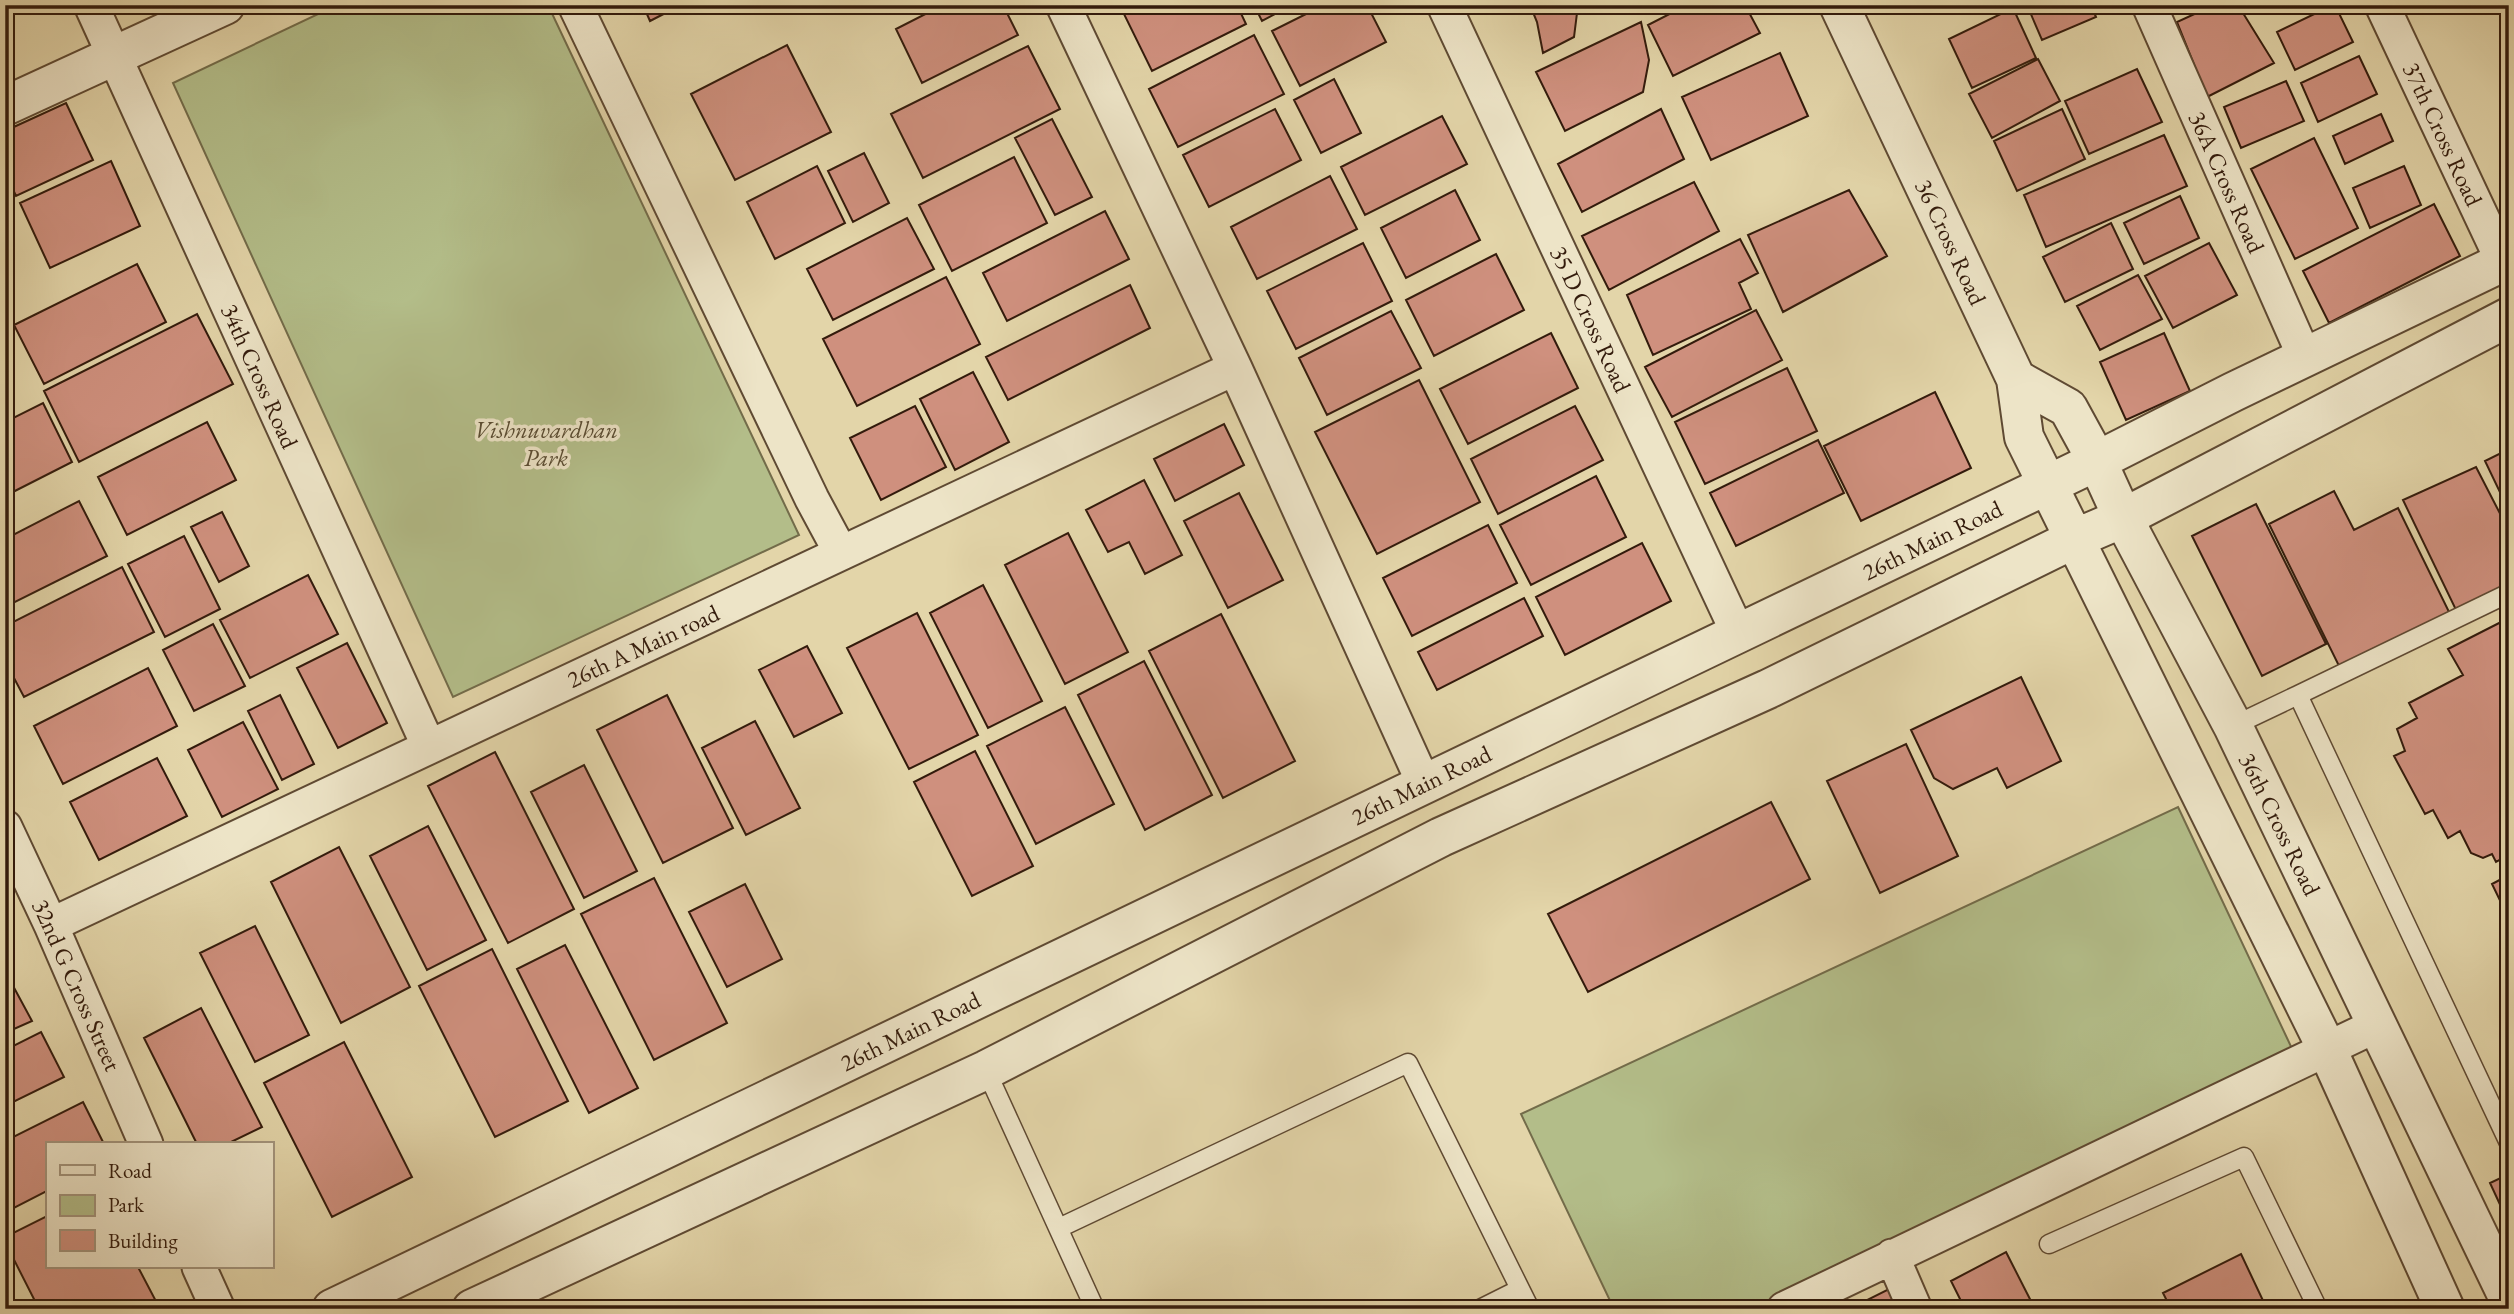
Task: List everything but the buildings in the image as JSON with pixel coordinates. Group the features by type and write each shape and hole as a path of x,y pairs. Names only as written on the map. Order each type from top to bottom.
{"street":[{"name":"34th Cross Road","path":"91,5 429,747"},
{"path":"5,106 225,5"},
{"path":"575,5 812,499 841,553"},
{"path":"1063,5 1234,368 1424,784"},
{"name":"35 D Cross Road","path":"1444,5 1738,633"},
{"name":"36 Cross Road","path":"1839,5 2016,379 2024,438 2074,539"},
{"name":"36A Cross Road","path":"2149,5 2305,358"},
{"name":"37th Cross Road","path":"2382,5 2506,260"},
{"name":"26th Main Road","path":"332,1309 2097,461 2506,260"},
{"path":"472,1309 986,1070 1441,836 1768,689 2074,539 2123,518 2509,317"},
{"name":"26th A Main road","path":"51,925 1234,368"},
{"name":"36th Cross Road","path":"2016,379 2068,408 2097,461 2123,518 2233,726 2509,1299"},
{"path":"2074,539 2327,1049 2445,1309"},
{"name":"32nd G Cross Street","path":"5,827 51,925 145,1142"},
{"path":"1784,1309 2377,1025"},
{"path":"1892,1256 1916,1309"},
{"path":"200,1268 218,1309"}],"lane":[{"path":"2233,726 2509,593"},
{"path":"2298,695 2509,1143"},
{"path":"1059,1228 1408,1063 1530,1309"},
{"path":"986,1070 1095,1309"},
{"path":"2049,1244 2244,1157 2318,1309"},
{"path":"1480,1309 1520,1289"}],"green space":[{"name":"Vishnuvardhan Park","path":"337,5 548,5 799,535 453,697 173,83"},
{"path":"2178,807 2295,1055 1751,1309 1614,1309 1521,1114"}]}
